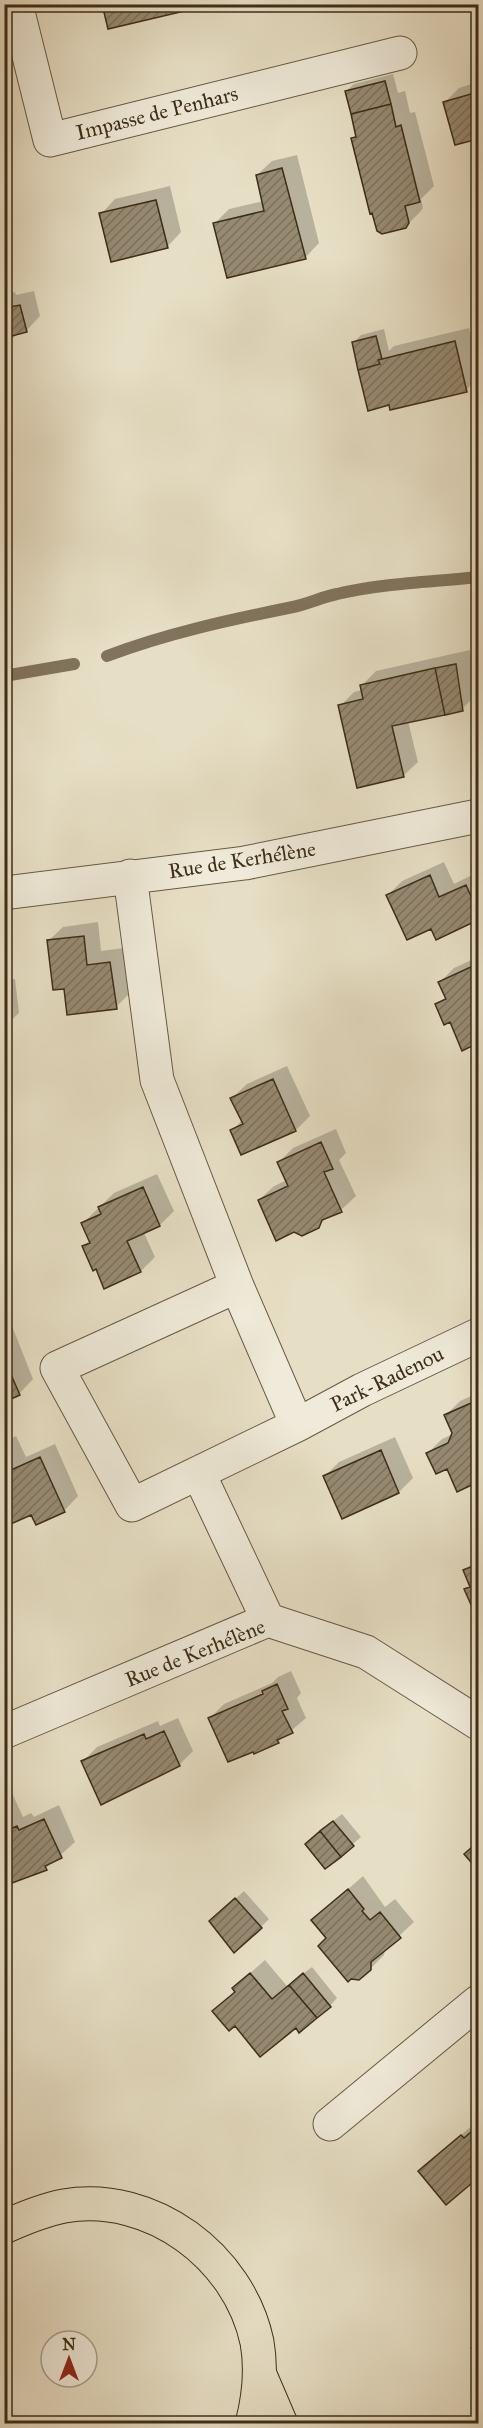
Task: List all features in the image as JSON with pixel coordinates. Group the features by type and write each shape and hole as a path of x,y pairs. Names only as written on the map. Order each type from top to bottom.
{"main road":[{"path":"4,2227 19,2216 66,2206 109,2206 160,2220 188,2236 212,2257 233,2283 247,2312 257,2342 260,2374 252,2424"},
{"path":"260,2374 281,2424"}],"street":[{"name":"Impasse de Penhars","path":"16,4 50,140 400,53"},
{"name":"Rue de Kerhélène","path":"4,893 245,862 478,816"},
{"path":"130,876 157,1080 237,1286 297,1425"},
{"name":"Park-Radenou","path":"237,1286 57,1368 132,1505 478,1335"},
{"path":"199,1474 268,1620"},
{"name":"Rue de Kerhélène","path":"4,1732 268,1620 366,1652 478,1723"},
{"path":"330,2124 478,2002"}],"building":[{"path":"102,4 188,4 189,10 108,29"},
{"path":"385,81 391,104 351,114 345,91"},
{"path":"478,92 478,139 455,145 443,102"},
{"path":"391,104 396,127 401,125 420,202 405,206 409,223 406,228 382,234 377,231 372,213 370,214 351,138 356,137 351,114"},
{"path":"282,168 306,259 227,278 213,223 264,211 256,175"},
{"path":"156,200 168,248 111,262 99,213"},
{"path":"20,305 27,332 8,337 10,343 4,345 4,308"},
{"path":"376,336 382,359 378,360 380,364 358,370 352,342"},
{"path":"455,341 467,392 390,410 389,405 368,411 358,370 380,364 378,360"},
{"path":"456,664 463,711 445,715 435,668"},
{"path":"435,668 445,715 392,726 404,777 357,788 338,705 363,699 360,685"},
{"path":"430,875 439,897 466,885 478,912 478,920 436,940 431,929 407,940 386,895"},
{"path":"84,936 87,965 110,962 117,1009 67,1015 64,989 53,990 47,940"},
{"path":"475,965 478,972 478,1043 462,1051 450,1022 444,1025 435,1004 446,999 438,982"},
{"path":"273,1079 296,1131 241,1155 230,1130 243,1124 230,1098"},
{"path":"321,1142 333,1169 324,1172 342,1212 322,1220 319,1228 302,1236 294,1232 276,1241 258,1200 288,1186 277,1162"},
{"path":"143,1187 160,1226 127,1241 141,1272 104,1289 96,1269 93,1271 82,1246 90,1243 81,1223 101,1214 98,1207"},
{"path":"4,1355 20,1395 4,1402"},
{"path":"478,1400 478,1482 457,1492 447,1469 436,1474 426,1453 448,1443 452,1433 444,1415"},
{"path":"381,1450 399,1493 342,1519 323,1476"},
{"path":"4,1455 11,1470 40,1457 65,1512 36,1525 31,1515 4,1527"},
{"path":"478,1564 478,1615 464,1589 470,1587 463,1570"},
{"path":"277,1684 288,1709 282,1711 293,1733 277,1740 279,1743 228,1762 208,1718 263,1694 262,1691"},
{"path":"164,1731 180,1766 101,1805 81,1761 144,1734 146,1739"},
{"path":"44,1819 62,1858 45,1866 47,1870 4,1886 4,1822 8,1830 17,1826 19,1830"},
{"path":"333,1821 354,1846 341,1857 320,1831"},
{"path":"320,1831 341,1857 325,1869 305,1844"},
{"path":"478,1842 478,1879 473,1872 477,1869 464,1854"},
{"path":"348,1889 370,1920 380,1912 401,1938 371,1962 371,1970 359,1980 351,1979 348,1982 318,1946 326,1938 311,1920"},
{"path":"235,1898 262,1928 234,1953 209,1921"},
{"path":"250,1973 272,1999 289,1985 317,2018 299,2033 296,2028 260,2057 235,2026 229,2031 212,2011 235,1992 232,1988"},
{"path":"303,1973 331,2007 317,2018 289,1985"},
{"path":"478,2126 478,2178 446,2205 418,2171 461,2135 464,2138"},
{"path":"478,2343 478,2357 471,2348"}],"waterway":[{"path":"107,656 176,634 299,606 354,590 478,577"},
{"path":"4,676 74,664"}]}
